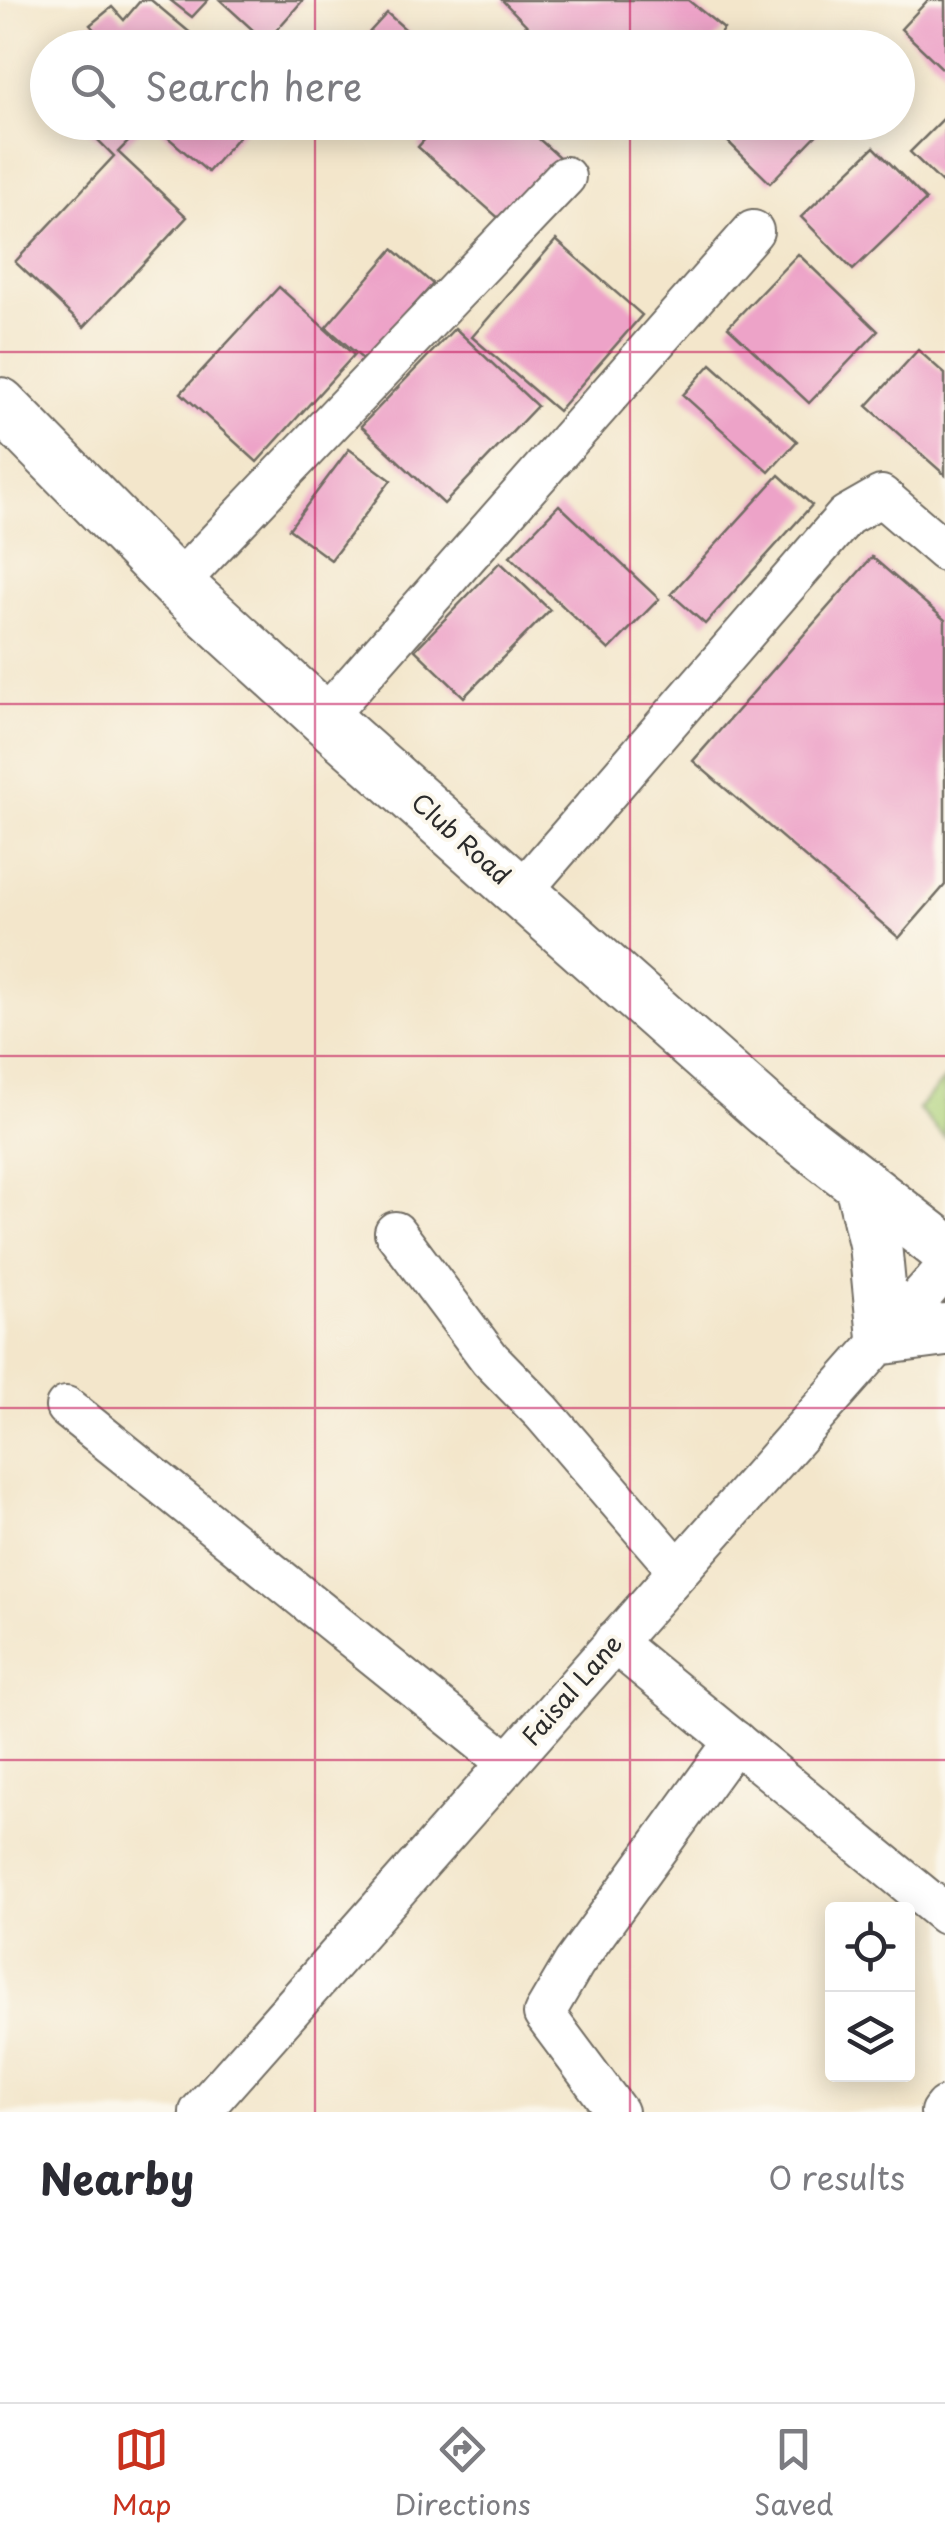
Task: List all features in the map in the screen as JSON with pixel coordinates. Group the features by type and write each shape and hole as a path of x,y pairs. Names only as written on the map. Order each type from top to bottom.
{"main road":[{"name":"Club Road","path":"0,404 176,584 324,718 767,1111 945,1249"},
{"path":"860,1184 875,1244 884,1338 945,1330"}],"street":[{"path":"176,584 566,177"},
{"path":"324,718 753,231"},
{"path":"521,892 846,516 881,496 945,551"},
{"path":"395,1232 490,1360 542,1412 678,1570"},
{"name":"Faisal Lane","path":"200,2112 945,1269"},
{"path":"66,1406 508,1763"},
{"path":"614,1642 945,1914"},
{"path":"617,2112 544,2014 574,1963 734,1741"}],"green space":[{"path":"945,1079 945,1138 918,1109"}],"building":[{"path":"141,0 151,0 187,30 94,30 90,25 112,7 124,20"},
{"path":"170,0 208,0 192,17"},
{"path":"220,0 303,0 277,30 253,30"},
{"path":"502,0 688,0 724,29 723,30 531,30"},
{"path":"928,0 945,0 945,71 915,42 915,30 901,29"},
{"path":"387,13 406,30 371,30"},
{"path":"945,117 945,186 910,152"},
{"path":"98,140 130,140 118,152 187,217 84,327 15,262 114,156"},
{"path":"171,140 235,140 208,172"},
{"path":"424,140 540,140 568,165 511,229 418,147"},
{"path":"726,140 812,140 770,183"},
{"path":"874,147 926,200 853,270 801,217"},
{"path":"556,240 642,315 558,411 472,337"},
{"path":"393,249 433,284 365,361 326,327"},
{"path":"798,254 878,331 809,403 728,327"},
{"path":"279,287 354,355 257,462 181,393"},
{"path":"455,328 537,406 444,504 361,426"},
{"path":"918,350 945,374 945,475 867,406"},
{"path":"711,364 797,441 769,472 683,395"},
{"path":"349,449 391,480 331,560 289,529"},
{"path":"779,475 812,505 705,624 671,594"},
{"path":"559,505 659,599 609,650 510,556"},
{"path":"872,557 945,620 945,885 899,938 693,761"},
{"path":"500,562 550,610 464,697 415,650"}]}
